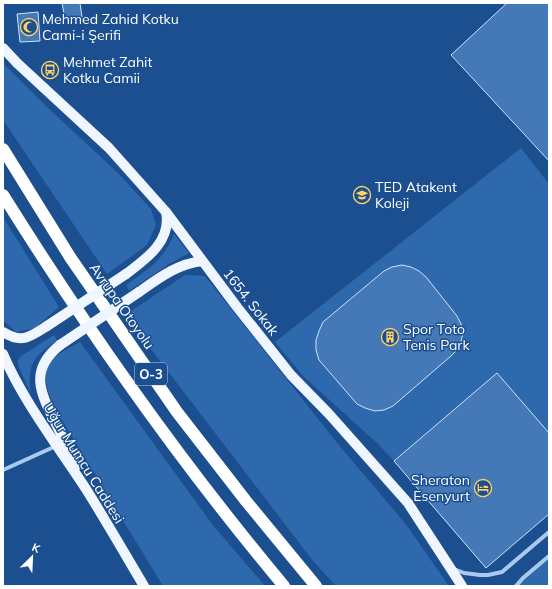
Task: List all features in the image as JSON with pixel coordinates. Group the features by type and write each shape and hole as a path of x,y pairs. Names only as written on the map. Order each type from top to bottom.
{"highway":[{"name":"Avrupa Otoyolu","path":"3,149 70,257 177,412 246,501 316,586"},
{"name":"O-3","path":"3,195 54,276 132,388 240,533 284,586"}],"main road":[{"name":"1654. Sokak","path":"3,48 22,68 109,148 166,212 202,261 291,375 329,414 408,503 462,586"},
{"path":"3,332 12,337 30,337 126,274 150,255 160,244 167,225 166,212"},
{"path":"86,490 41,391 40,378 43,365 49,355 60,345 139,292 176,268 188,263 202,261"},
{"name":"Uğur Mumcu Caddesi","path":"3,354 11,372 56,446 86,490 144,586"}],"street":[{"path":"3,470 56,446"},
{"path":"449,566 464,573 480,575 502,572 549,532"},
{"path":"516,586 523,578 549,556"}],"shaded area":[{"path":"3,63 48,108 117,172 151,209 156,225 147,245 107,274 3,120"},
{"path":"521,148 549,184 549,433 497,373 394,461 378,444 303,376 275,342"},
{"path":"3,217 59,307 35,328 16,332 3,320"},
{"path":"174,234 189,253 169,264 129,291 126,285 148,269 160,257 170,243"},
{"path":"185,275 205,276 338,444 405,523 449,586 336,586 313,561 125,315"},
{"path":"54,335 57,340 37,357 31,368 31,394 18,365 18,360 21,356"},
{"path":"80,342 212,524 265,586 163,586 60,417 50,397 46,382 47,368 54,358"},
{"path":"549,556 549,586 516,586"}],"building":[{"path":"62,3 80,3 82,17 65,19"},
{"path":"507,3 549,3 549,161 451,55"},
{"name":"Mehmed Zahid Kotku Cami-i Şerifi","path":"38,12 40,41 20,42 17,14"},
{"name":"Spor Toto Tenis Park","path":"402,265 419,271 426,277 457,316 463,333 457,350 451,356 393,406 384,410 375,411 357,404 319,360 316,350 316,340 323,322 384,271 392,267"},
{"name":"Sheraton Esenyurt","path":"497,373 549,433 549,514 486,568 394,461"}],"place":[{"name":"Mehmed Zahid Kotku Cami-i Şerifi","path":"29,27"},
{"name":"Mehmet Zahit Kotku Camii","path":"50,70"},
{"name":"TED Atakent Koleji","path":"362,195"},
{"name":"Spor Toto Tenis Park","path":"390,337"},
{"name":"Sheraton Esenyurt","path":"483,488"}]}
